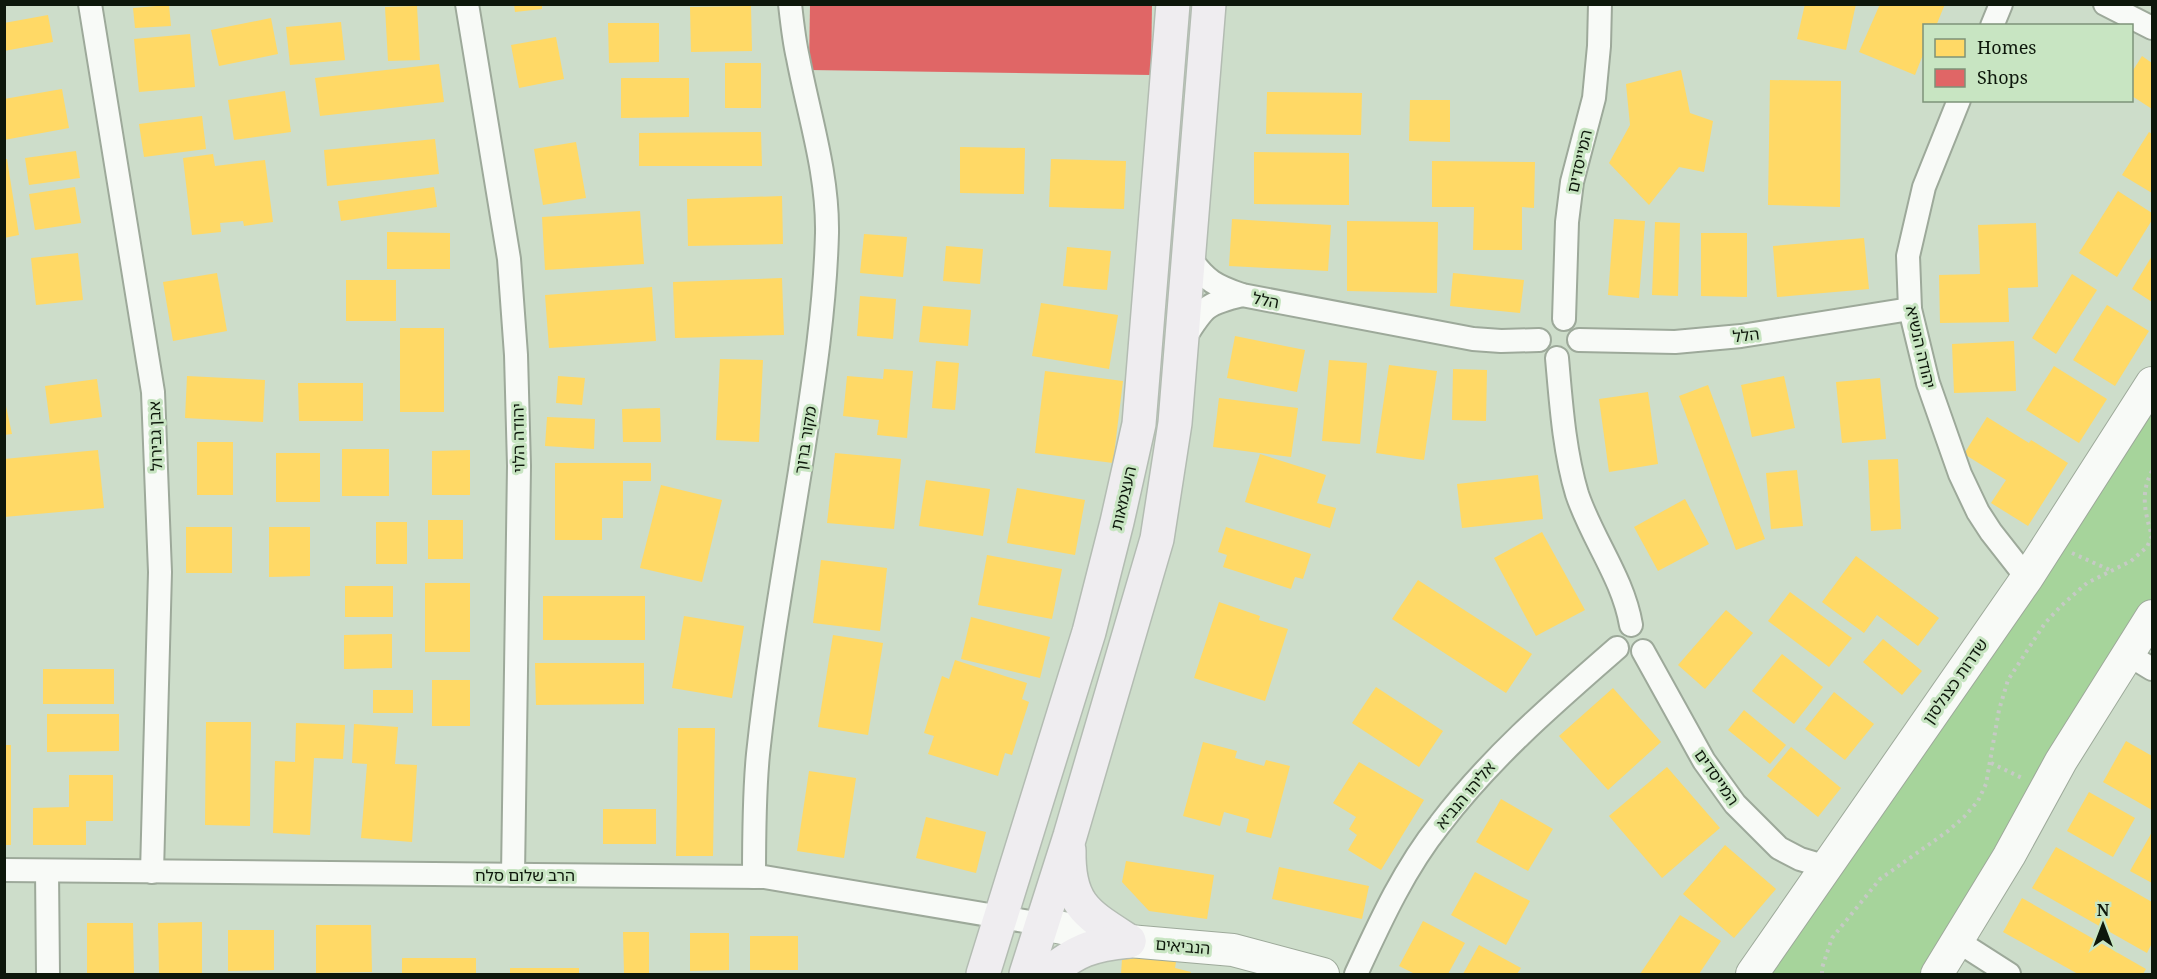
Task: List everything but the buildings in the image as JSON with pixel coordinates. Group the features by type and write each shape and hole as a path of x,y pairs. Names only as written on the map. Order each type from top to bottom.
{"main road":[{"name":"העצמאות","path":"983,975 1089,632 1118,522 1139,424 1173,4"},
{"path":"1026,975 1070,836 1157,539 1175,423 1183,341 1209,4"},
{"path":"1070,836 1069,864 1077,898 1083,908 1097,921 1129,941"},
{"path":"1047,975 1070,957 1099,944 1129,941"}],"street":[{"name":"אבן גבירול","path":"90,4 153,392 160,572 152,872"},
{"name":"יהודה הלוי","path":"467,4 509,259 516,355 519,465 513,875"},
{"name":"מקור ברוך","path":"754,877 758,755 772,649 817,368 827,230 823,181 798,58 790,4"},
{"name":"המייסדים","path":"1564,319 1567,222 1572,182 1594,98 1600,4"},
{"path":"1993,24 2001,4"},
{"path":"2106,4 2152,27"},
{"name":"יהודה הנשיא","path":"1958,102 1924,187 1908,256 1910,309 1928,382 1960,474 1978,512 2027,578"},
{"name":"הלל","path":"1190,258 1202,274 1216,286 1242,296 1473,339 1539,340"},
{"name":"הלל","path":"1183,341 1200,313 1217,302 1242,296"},
{"name":"הלל","path":"1579,340 1675,342 1742,336 1910,309"},
{"path":"1564,319 1577,329 1579,340 1572,354 1557,358 1547,354 1539,340 1546,323 1551,320 1564,319"},
{"path":"1557,358 1562,413 1577,494 1622,590 1631,624"},
{"name":"שדרות כצנלסון","path":"1752,975 2027,578 2152,383"},
{"path":"1937,975 1959,942 2061,761 2141,662 2152,616"},
{"path":"1631,624 1638,626 1645,633 1647,643 1642,651 1630,656 1617,648 1616,637 1618,631 1631,624"},
{"name":"אליהו הנביא","path":"1356,975 1385,911 1409,869 1439,825 1502,752 1549,707 1617,648"},
{"name":"המייסדים","path":"1642,651 1704,761 1735,804 1779,848 1800,859 1827,867"},
{"name":"הרב שלום סלח","path":"4,870 754,877 1042,924"},
{"path":"47,871 48,975"},
{"name":"הנביאים","path":"1042,924 1129,941 1233,950 1323,975"},
{"path":"1959,942 2009,975"}],"path":[{"path":"1822,975 1822,968 1832,938 1880,879 1921,852 1965,817 1978,801 1986,784 1999,710 2008,680 2045,623 2087,583 2131,561 2147,547 2152,536 2144,494 2152,471"},
{"path":"2049,543 2112,571"},
{"path":"1991,763 2028,782"}],"green space":[{"path":"2152,388 2152,600 1929,974 1755,974"}]}
